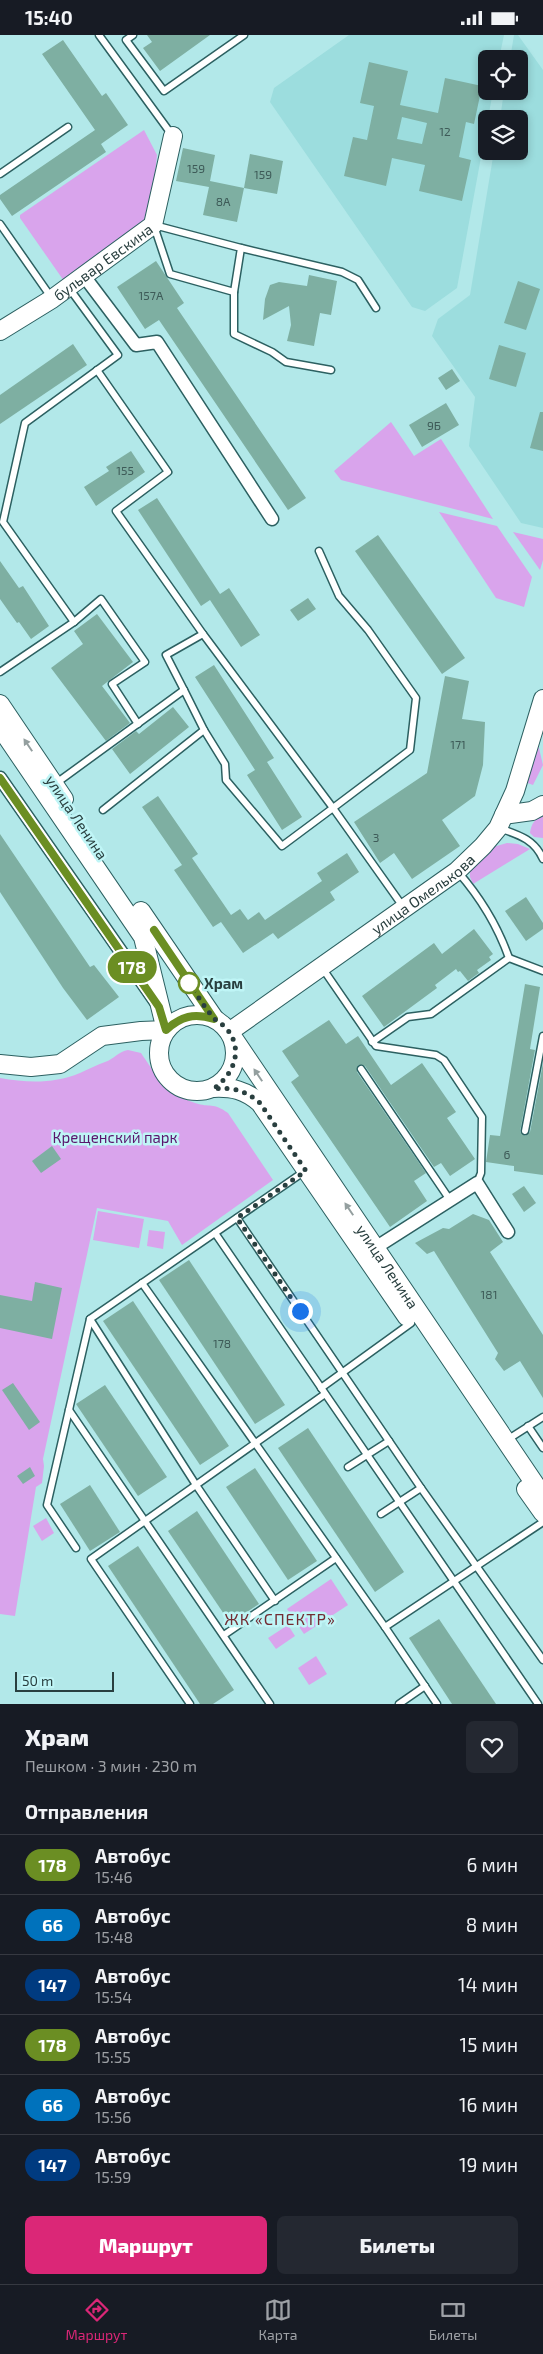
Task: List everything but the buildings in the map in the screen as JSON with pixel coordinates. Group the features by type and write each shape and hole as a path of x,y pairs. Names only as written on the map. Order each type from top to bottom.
{"street":[{"name":"бульвар Евскина","path":"0,331 84,277 153,225 173,136"},
{"path":"84,277 136,345 156,342 272,519"},
{"name":"улица Омелькова","path":"230,1034 457,871 483,846 501,821 515,791 543,699"},
{"name":"улица Ленина","path":"0,704 54,784 148,934"},
{"name":"улица Ленина","path":"0,727 148,934"},
{"path":"0,778 159,1007"},
{"path":"501,821 532,811 543,805"},
{"path":"148,934 159,1007 166,1030"},
{"path":"148,934 214,1019 230,1034 235,1048 233,1066 223,1082 213,1089 201,1092 188,1091 177,1086 167,1078 161,1067 158,1054 160,1041 166,1030 176,1021 188,1016 201,1015 214,1019"},
{"path":"0,1064 30,1067 60,1064 102,1037 141,1031 166,1030"},
{"name":"улица Ленина","path":"230,1034 543,1496"},
{"name":"улица Ленина","path":"213,1089 226,1087 240,1089 250,1094 260,1103 543,1513"},
{"path":"375,1248 477,1183 508,1232"}],"lane":[{"path":"100,35 173,136"},
{"path":"133,35 126,40 164,91 244,35"},
{"path":"0,174 68,127"},
{"path":"0,224 52,299"},
{"path":"153,225 342,272 358,280 376,308"},
{"path":"153,225 170,274 234,292"},
{"path":"241,248 234,292 234,333 272,351 286,362 331,371"},
{"path":"68,287 118,355 25,423 3,521 74,622"},
{"path":"97,370 168,472 116,511 203,634 333,808 404,908"},
{"path":"203,634 166,655 204,730 225,763 226,780 282,846 410,750 416,698 368,629 339,596 319,551"},
{"path":"0,672 74,622 101,599 145,663 112,684 138,723"},
{"path":"54,784 184,690"},
{"path":"103,810 204,730"},
{"path":"501,821 522,837 540,846 543,859"},
{"path":"457,871 471,887 502,938 509,958 543,971"},
{"path":"366,1048 408,1017 431,1014 509,958"},
{"path":"321,967 379,1048 436,1055 444,1060 482,1117 481,1173 477,1183"},
{"path":"525,1131 543,1036"},
{"path":"361,1069 450,1201"},
{"path":"76,1548 47,1505 90,1319 306,1171"},
{"path":"237,1218 421,1488 543,1660"},
{"path":"215,1233 538,1704"},
{"path":"142,1283 385,1627 437,1704"},
{"path":"90,1319 196,1485 275,1601"},
{"path":"190,1704 91,1559 255,1443 323,1391 342,1372 411,1323"},
{"path":"69,1409 270,1704"},
{"path":"506,1441 543,1417"},
{"path":"528,1426 543,1448"},
{"path":"348,1467 389,1441"},
{"path":"381,1514 421,1488"},
{"path":"385,1627 543,1522"},
{"path":"224,1635 336,1558"},
{"path":"399,1704 425,1686"}],"shaded area":[{"path":"349,35 504,35 501,50 478,50 478,100 491,100 490,110 478,110 478,160 480,160 457,288 425,311 412,307 270,102 274,88"},
{"path":"514,35 518,35 543,70 543,528 521,523 469,446 475,397 432,336 438,319 470,295 492,160 528,160 528,110 501,110 503,100 528,100 528,50 512,50"}],"green space":[{"path":"144,130 157,155 150,222 64,281 20,218 20,215"},
{"path":"391,422 414,456 441,439 493,519 341,480 334,471"},
{"path":"439,512 497,526 532,577 524,607 496,598"},
{"path":"513,532 543,539 543,560 540,570"},
{"path":"538,744 543,765 533,785 525,782"},
{"path":"543,814 543,838 534,837 530,833 532,824"},
{"path":"507,843 518,844 530,849 473,884 470,877 470,868 493,847"},
{"name":"Крещенский парк","path":"128,1050 141,1053 157,1076 178,1095 195,1103 219,1107 228,1113 273,1180 182,1245 168,1221 97,1208 43,1459 42,1483 36,1487 15,1616 0,1614 0,1078 30,1082 70,1077 108,1061"},
{"path":"98,1211 144,1219 139,1248 93,1240"},
{"path":"149,1230 165,1232 163,1249 147,1246"},
{"path":"46,1518 54,1533 42,1541 33,1526"},
{"path":"331,1579 348,1605 304,1634 287,1609"},
{"path":"288,1625 295,1636 276,1649 268,1638"},
{"path":"316,1656 327,1674 309,1685 298,1668"}],"bus line":[{"name":"178","path":"0,778 159,1007 166,1030 176,1021 188,1016 201,1015 214,1019 154,930"}],"place":[{"name":"Храм","path":"189,983"}],"district":[{"name":"ЖК «СПЕКТР»","path":"280,1618"}],"route":[{"path":"189,983 214,1019 224,1026 232,1036 235,1048 235,1060 231,1072 223,1082 213,1089 226,1087 240,1089 250,1094 260,1103 306,1171 237,1218 300,1311"}]}
